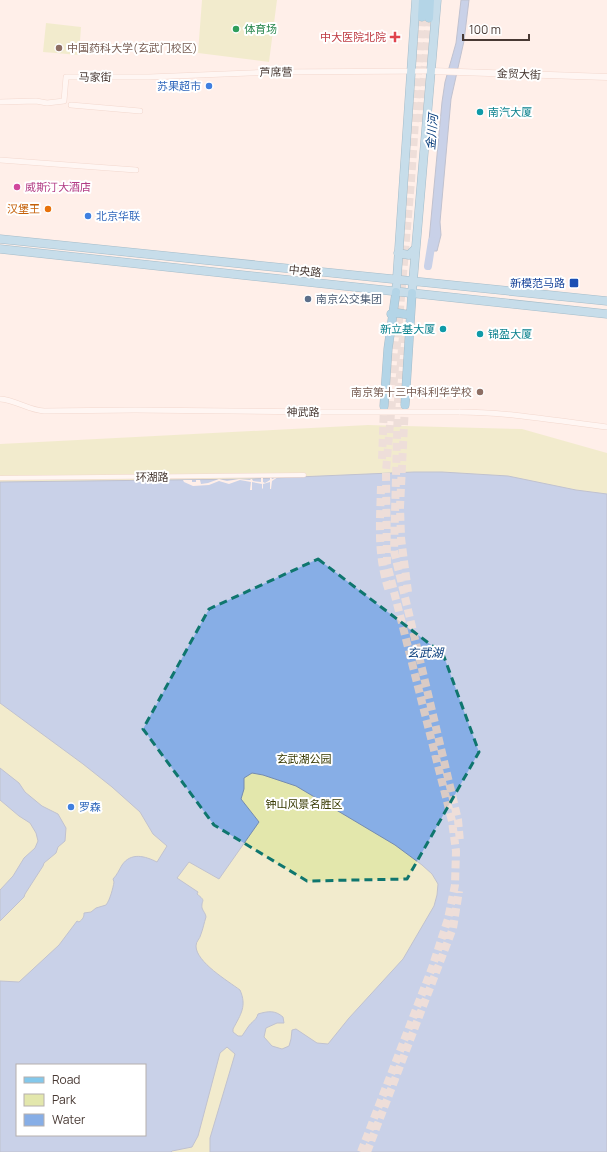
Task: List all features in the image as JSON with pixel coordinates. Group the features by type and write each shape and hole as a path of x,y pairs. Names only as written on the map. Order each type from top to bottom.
{"highway":[{"path":"423,0 425,17 430,0"},
{"path":"384,406 392,314 396,292"},
{"path":"405,405 412,293"},
{"path":"392,314 398,313 410,315"}],"main road":[{"path":"396,292 416,0"},
{"path":"412,293 437,0"},
{"name":"中央路","path":"0,239 607,301"},
{"name":"中央路","path":"0,249 607,314"},
{"path":"398,253 409,255 415,249"}],"street":[{"name":"芦席营","path":"142,77 275,72 431,71"},
{"name":"金贸大街","path":"431,71 607,77"},
{"name":"马家街","path":"0,102 28,101 47,103 64,101 66,77 142,77"},
{"path":"71,105 140,111"},
{"path":"0,160 136,170"},
{"name":"神武路","path":"0,399 11,400 32,409 44,411 134,410 483,412 560,420 607,427"},
{"name":"环湖路","path":"0,478 304,475"}],"highlighted area":[{"path":"318,559 443,654 479,752 407,879 307,881 214,825 143,729 209,609"}],"green space":[{"name":"体育场","path":"202,0 277,0 269,62 198,53"},
{"path":"46,23 81,27 79,55 43,52"},
{"name":"玄武湖","path":"368,425 522,429 607,453 607,1152 0,1152 0,444"}],"water":[{"path":"461,0 469,0 464,41 451,99 440,222 441,235 437,251 428,251 442,102 445,82 456,43"},
{"name":"玄武湖","path":"442,472 508,476 576,490 607,494 607,1152 210,1152 210,1138 235,1054 227,1047 220,1053 198,1136 192,1147 171,1152 0,1152 0,981 19,982 59,945 77,921 79,922 82,919 84,913 91,912 96,908 106,905 112,891 114,882 113,879 126,861 130,858 138,856 157,862 167,846 153,834 140,812 112,787 0,703 0,482 251,479","holes":["252,773 296,786 395,845 432,874 438,884 434,906 403,959 349,1018 328,1044 317,1043 296,1029 292,1030 289,1046 282,1049 272,1046 264,1037 266,1028 277,1023 284,1023 283,1017 277,1013 271,1012 258,1014 242,1036 238,1036 233,1032 233,1029 241,1014 243,1005 240,990 207,965 197,952 196,944 206,917 202,908 203,900 197,894 198,892 177,878 189,862 219,879 259,822 241,799 244,789 244,778"]},
{"path":"0,768 19,783 25,792 42,806 58,814 66,828 65,841 58,847 56,853 44,863 24,897 0,921 0,890 13,876 24,858 35,848 38,841 36,833 30,823 0,800"}],"pier":[{"path":"270,477 272,479 278,477 272,481 271,489 270,482 263,484 262,489 262,484 252,482 252,490 250,490 251,482 240,480 229,484 219,481 209,485 193,486 184,482 183,480 192,480 192,482 196,482 196,480 200,480 201,484 219,479 227,481 252,479 253,481 261,482 261,478 263,478 263,482 265,483 270,480"}],"waterway":[{"name":"金川河","path":"428,266 432,241"}],"tunnel":[{"path":"361,1152 432,968 448,919 455,885 456,851 452,821 387,564 386,471 411,181 422,17"},
{"path":"420,122 429,18"},
{"path":"403,335 398,401 394,551 458,820 460,842"},
{"path":"405,405 400,507 401,538 408,592"},
{"path":"382,459 384,406"},
{"path":"381,486 380,539 385,577 389,591"},
{"path":"367,1152 453,928 459,891"}],"place":[{"name":"体育场","path":"236,29"},
{"name":"中大医院北院","path":"395,37"},
{"name":"中国药科大学(玄武门校区)","path":"59,48"},
{"name":"苏果超市","path":"209,86"},
{"name":"南汽大厦","path":"480,112"},
{"name":"威斯汀大酒店","path":"17,187"},
{"name":"汉堡王","path":"48,209"},
{"name":"北京华联","path":"88,216"},
{"name":"新模范马路","path":"574,283"},
{"name":"南京公交集团","path":"308,299"},
{"name":"新立基大厦","path":"443,329"},
{"name":"锦盈大厦","path":"480,334"},
{"name":"南京第十三中科利华学校","path":"480,392"},
{"name":"罗森","path":"71,807"}],"park label":[{"name":"玄武湖公园","path":"304,759"},
{"name":"钟山风景名胜区","path":"304,804"}]}
